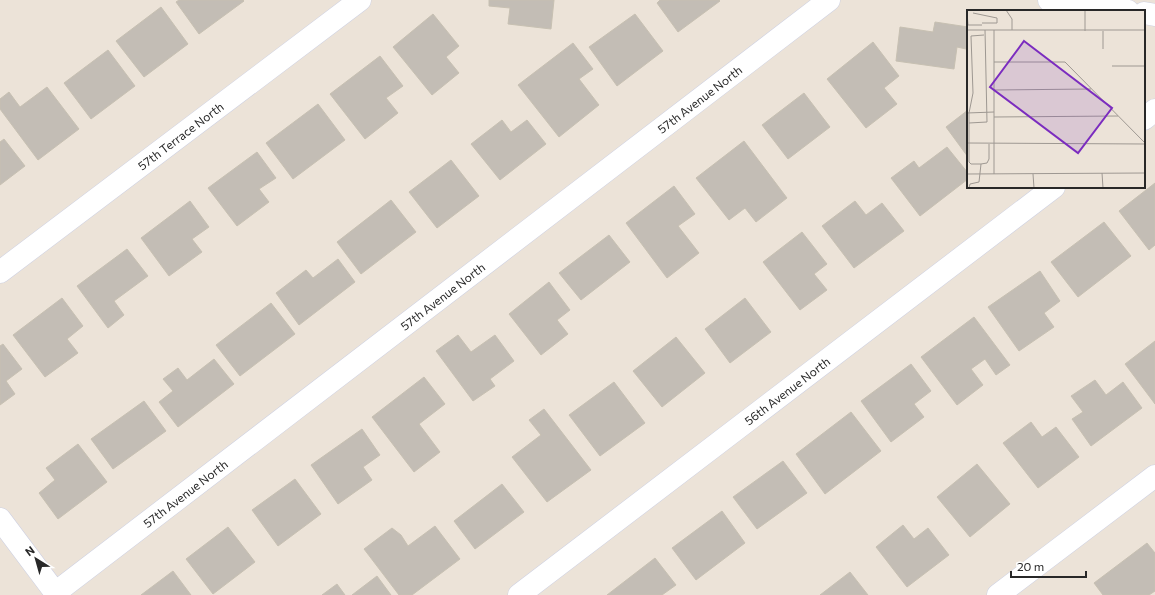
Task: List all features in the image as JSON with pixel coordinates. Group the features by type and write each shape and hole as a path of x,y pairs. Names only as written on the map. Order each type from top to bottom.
{"street":[{"name":"57th Terrace North","path":"0,272 360,0"},
{"name":"57th Avenue North","path":"56,594 829,0"},
{"path":"1050,0 1121,10"},
{"path":"1145,13 1155,15"},
{"path":"1145,118 1155,110"},
{"name":"56th Avenue North","path":"519,595 1053,188"},
{"path":"998,595 1155,476"},
{"path":"0,519 56,594"}],"building":[{"path":"179,0 244,1 199,34 176,2"},
{"path":"489,0 554,0 551,29 508,24 510,8 489,6"},
{"path":"660,0 720,1 678,32 657,3"},
{"path":"161,7 188,44 144,77 116,41"},
{"path":"433,14 459,46 446,57 459,73 432,95 393,47"},
{"path":"635,14 663,51 617,86 589,47"},
{"path":"935,22 967,27 966,49 957,47 954,69 896,61 900,27 933,32"},
{"path":"873,42 899,76 884,88 897,104 866,128 827,79"},
{"path":"573,43 593,69 579,79 599,105 559,137 518,85"},
{"path":"108,50 135,86 91,119 64,83"},
{"path":"380,56 403,86 386,98 398,113 365,139 330,94"},
{"path":"47,87 79,129 38,160 0,109 0,99 9,92 20,107"},
{"path":"804,93 830,127 788,159 762,125"},
{"path":"318,104 345,140 293,179 266,143"},
{"path":"967,111 967,156 946,127"},
{"path":"502,120 511,132 527,120 546,144 500,180 471,144"},
{"path":"4,139 25,166 0,185 0,142"},
{"path":"744,141 787,198 756,222 745,208 729,220 696,178"},
{"path":"947,147 967,172 967,180 920,216 891,178 914,161 919,168"},
{"path":"257,152 276,178 259,189 269,202 237,226 208,188"},
{"path":"451,160 479,196 437,228 409,192"},
{"path":"1155,183 1155,245 1149,250 1119,211"},
{"path":"674,186 695,214 678,226 699,253 667,278 626,223"},
{"path":"391,200 416,232 361,274 337,242"},
{"path":"190,201 209,227 192,239 202,252 169,276 141,238"},
{"path":"855,201 866,215 882,203 904,231 854,268 822,226"},
{"path":"1104,222 1131,256 1078,297 1051,262"},
{"path":"802,232 827,264 814,274 827,290 800,310 763,262"},
{"path":"609,235 630,262 581,300 559,273"},
{"path":"127,249 148,276 114,301 124,315 108,328 77,286"},
{"path":"338,259 355,282 299,325 276,293 306,270 313,278"},
{"path":"1040,271 1060,301 1044,313 1054,327 1019,351 988,307"},
{"path":"549,282 570,310 557,320 568,334 541,355 509,314"},
{"path":"62,298 83,326 67,339 78,353 45,377 13,335"},
{"path":"745,298 771,332 730,363 705,329"},
{"path":"271,303 295,334 240,376 216,345"},
{"path":"974,317 1010,365 996,375 985,359 971,369 983,385 957,405 921,357"},
{"path":"458,335 471,352 495,335 514,361 490,379 495,386 473,401 436,351"},
{"path":"676,337 705,373 662,407 633,371"},
{"path":"1155,341 1155,404 1125,364"},
{"path":"3,344 22,369 6,381 15,394 0,405 0,346"},
{"path":"214,359 234,384 178,427 159,402 173,391 163,379 178,368 187,380"},
{"path":"911,364 931,391 914,404 924,417 891,442 861,401"},
{"path":"424,377 445,404 419,424 440,452 414,472 372,417"},
{"path":"1095,380 1106,395 1123,382 1142,408 1091,446 1072,419 1083,412 1071,396"},
{"path":"614,382 645,423 600,456 569,415"},
{"path":"144,401 166,431 113,469 91,439"},
{"path":"544,409 591,470 547,502 512,457 541,435 529,420"},
{"path":"851,412 881,451 825,494 796,454"},
{"path":"1031,422 1042,437 1056,427 1079,457 1038,488 1003,443"},
{"path":"362,429 380,455 363,467 372,480 338,504 311,465"},
{"path":"78,444 107,482 58,519 39,493 55,480 46,468"},
{"path":"783,461 807,493 757,529 733,497"},
{"path":"977,464 1010,504 970,537 937,497"},
{"path":"295,479 321,514 278,546 252,510"},
{"path":"502,484 524,512 475,549 454,521"},
{"path":"722,511 745,543 696,580 672,548"},
{"path":"903,525 914,539 928,528 949,555 907,587 876,547"},
{"path":"435,526 460,559 412,595 399,595 364,549 392,528 401,535 408,546"},
{"path":"228,527 255,562 213,594 186,559"},
{"path":"1147,543 1155,553 1155,591 1149,595 1103,595 1094,583"},
{"path":"655,558 676,585 662,595 607,595"},
{"path":"173,571 191,595 141,595"},
{"path":"850,572 868,595 820,595"},
{"path":"377,576 391,595 352,595"},
{"path":"337,584 345,595 322,595"}]}
